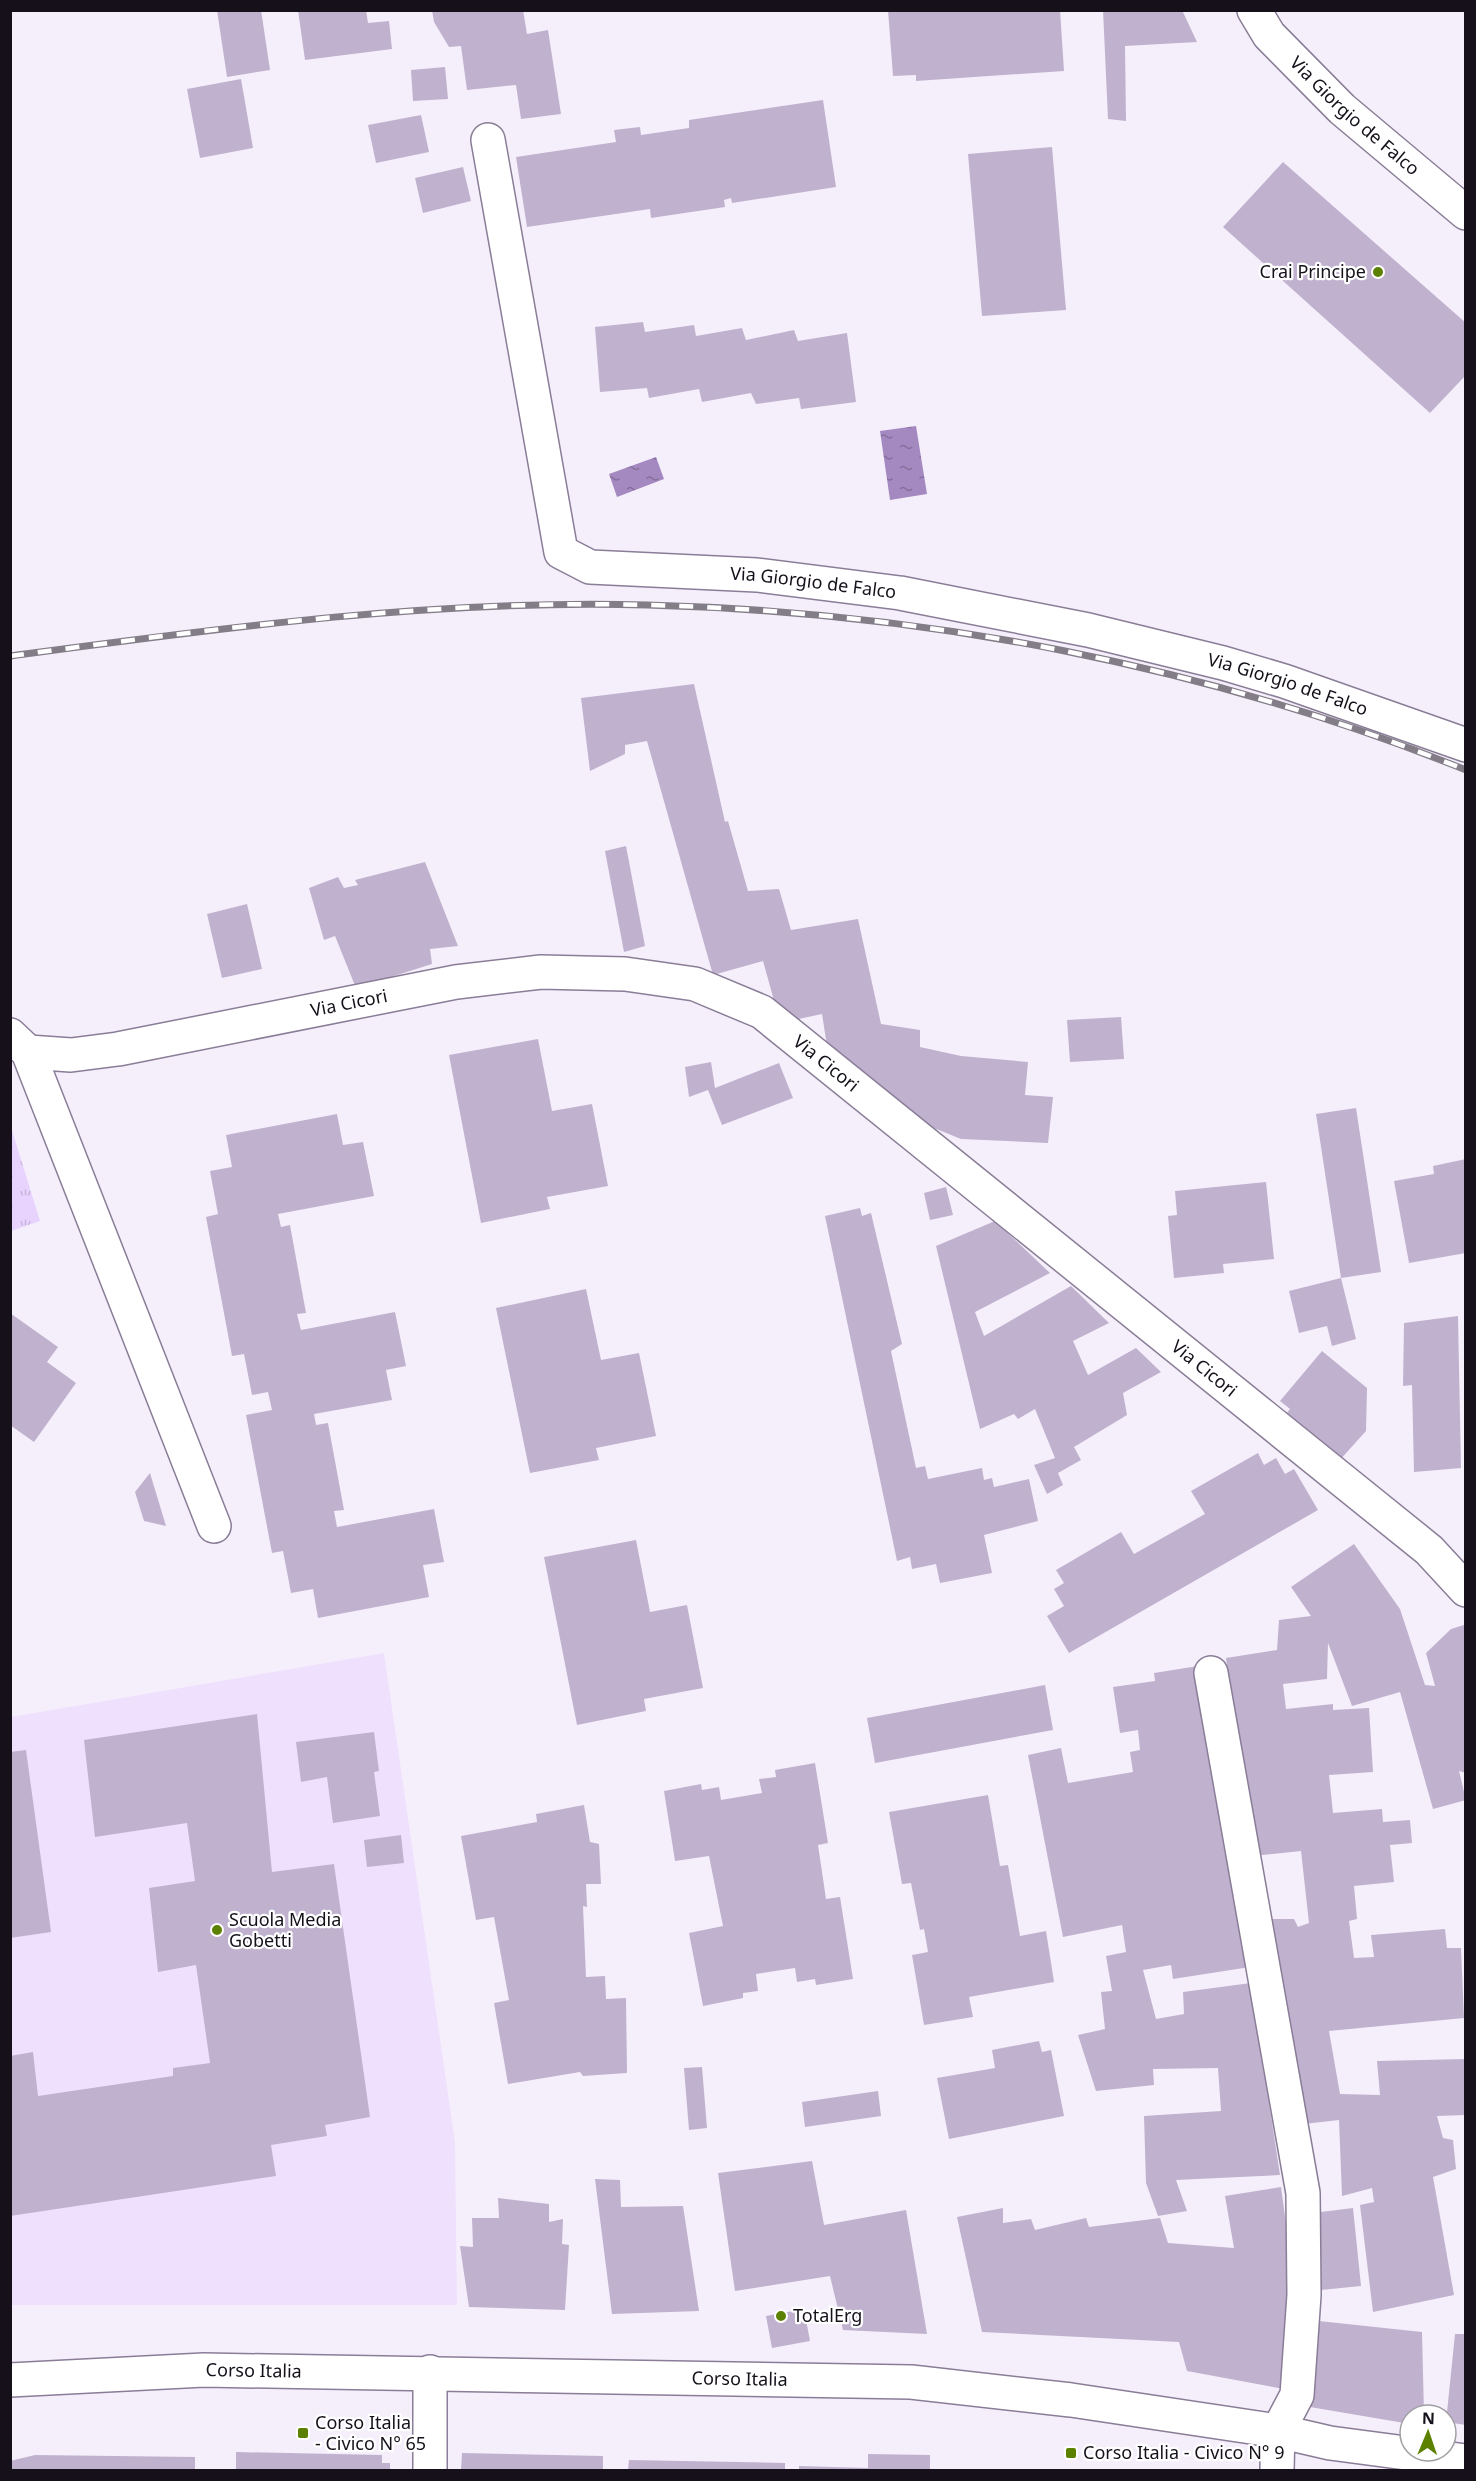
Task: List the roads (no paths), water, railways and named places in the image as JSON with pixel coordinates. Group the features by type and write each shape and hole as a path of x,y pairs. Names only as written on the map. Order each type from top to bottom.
{"street":[{"name":"Via Giorgio de Falco","path":"1254,10 1269,35 1342,109 1466,213"},
{"name":"Via Giorgio de Falco","path":"488,140 561,552 590,567 757,575 900,593 1088,630 1223,663 1284,681 1466,746"},
{"name":"Via Cicori","path":"19,1043 71,1055 118,1049 456,982 541,972 625,974 695,984 762,1012 1429,1550 1466,1590"},
{"path":"19,1043 214,1526"},
{"path":"1211,1673 1303,2193 1304,2295 1297,2395 1278,2431 1276,2470"},
{"name":"Corso Italia","path":"10,2380 204,2370 430,2372 911,2382 1071,2400 1278,2431 1330,2443 1466,2462"},
{"path":"430,2372 430,2470"}],"water":[{"path":"916,426 927,494 890,500 880,431"},
{"path":"656,457 664,479 617,497 609,474"}],"railway":[{"path":"10,656 248,626 487,606 647,605 752,610 856,619 960,633 1064,651 1166,673 1267,701 1367,733 1466,770"}],"place":[{"name":"Crai Principe","path":"1378,272"},
{"name":"Scuola Media Gobetti","path":"217,1930"},
{"name":"TotalErg","path":"781,2316"},
{"name":"Corso Italia - Civico N° 65","path":"303,2433"},
{"name":"Corso Italia - Civico N° 9","path":"1071,2453"}]}
